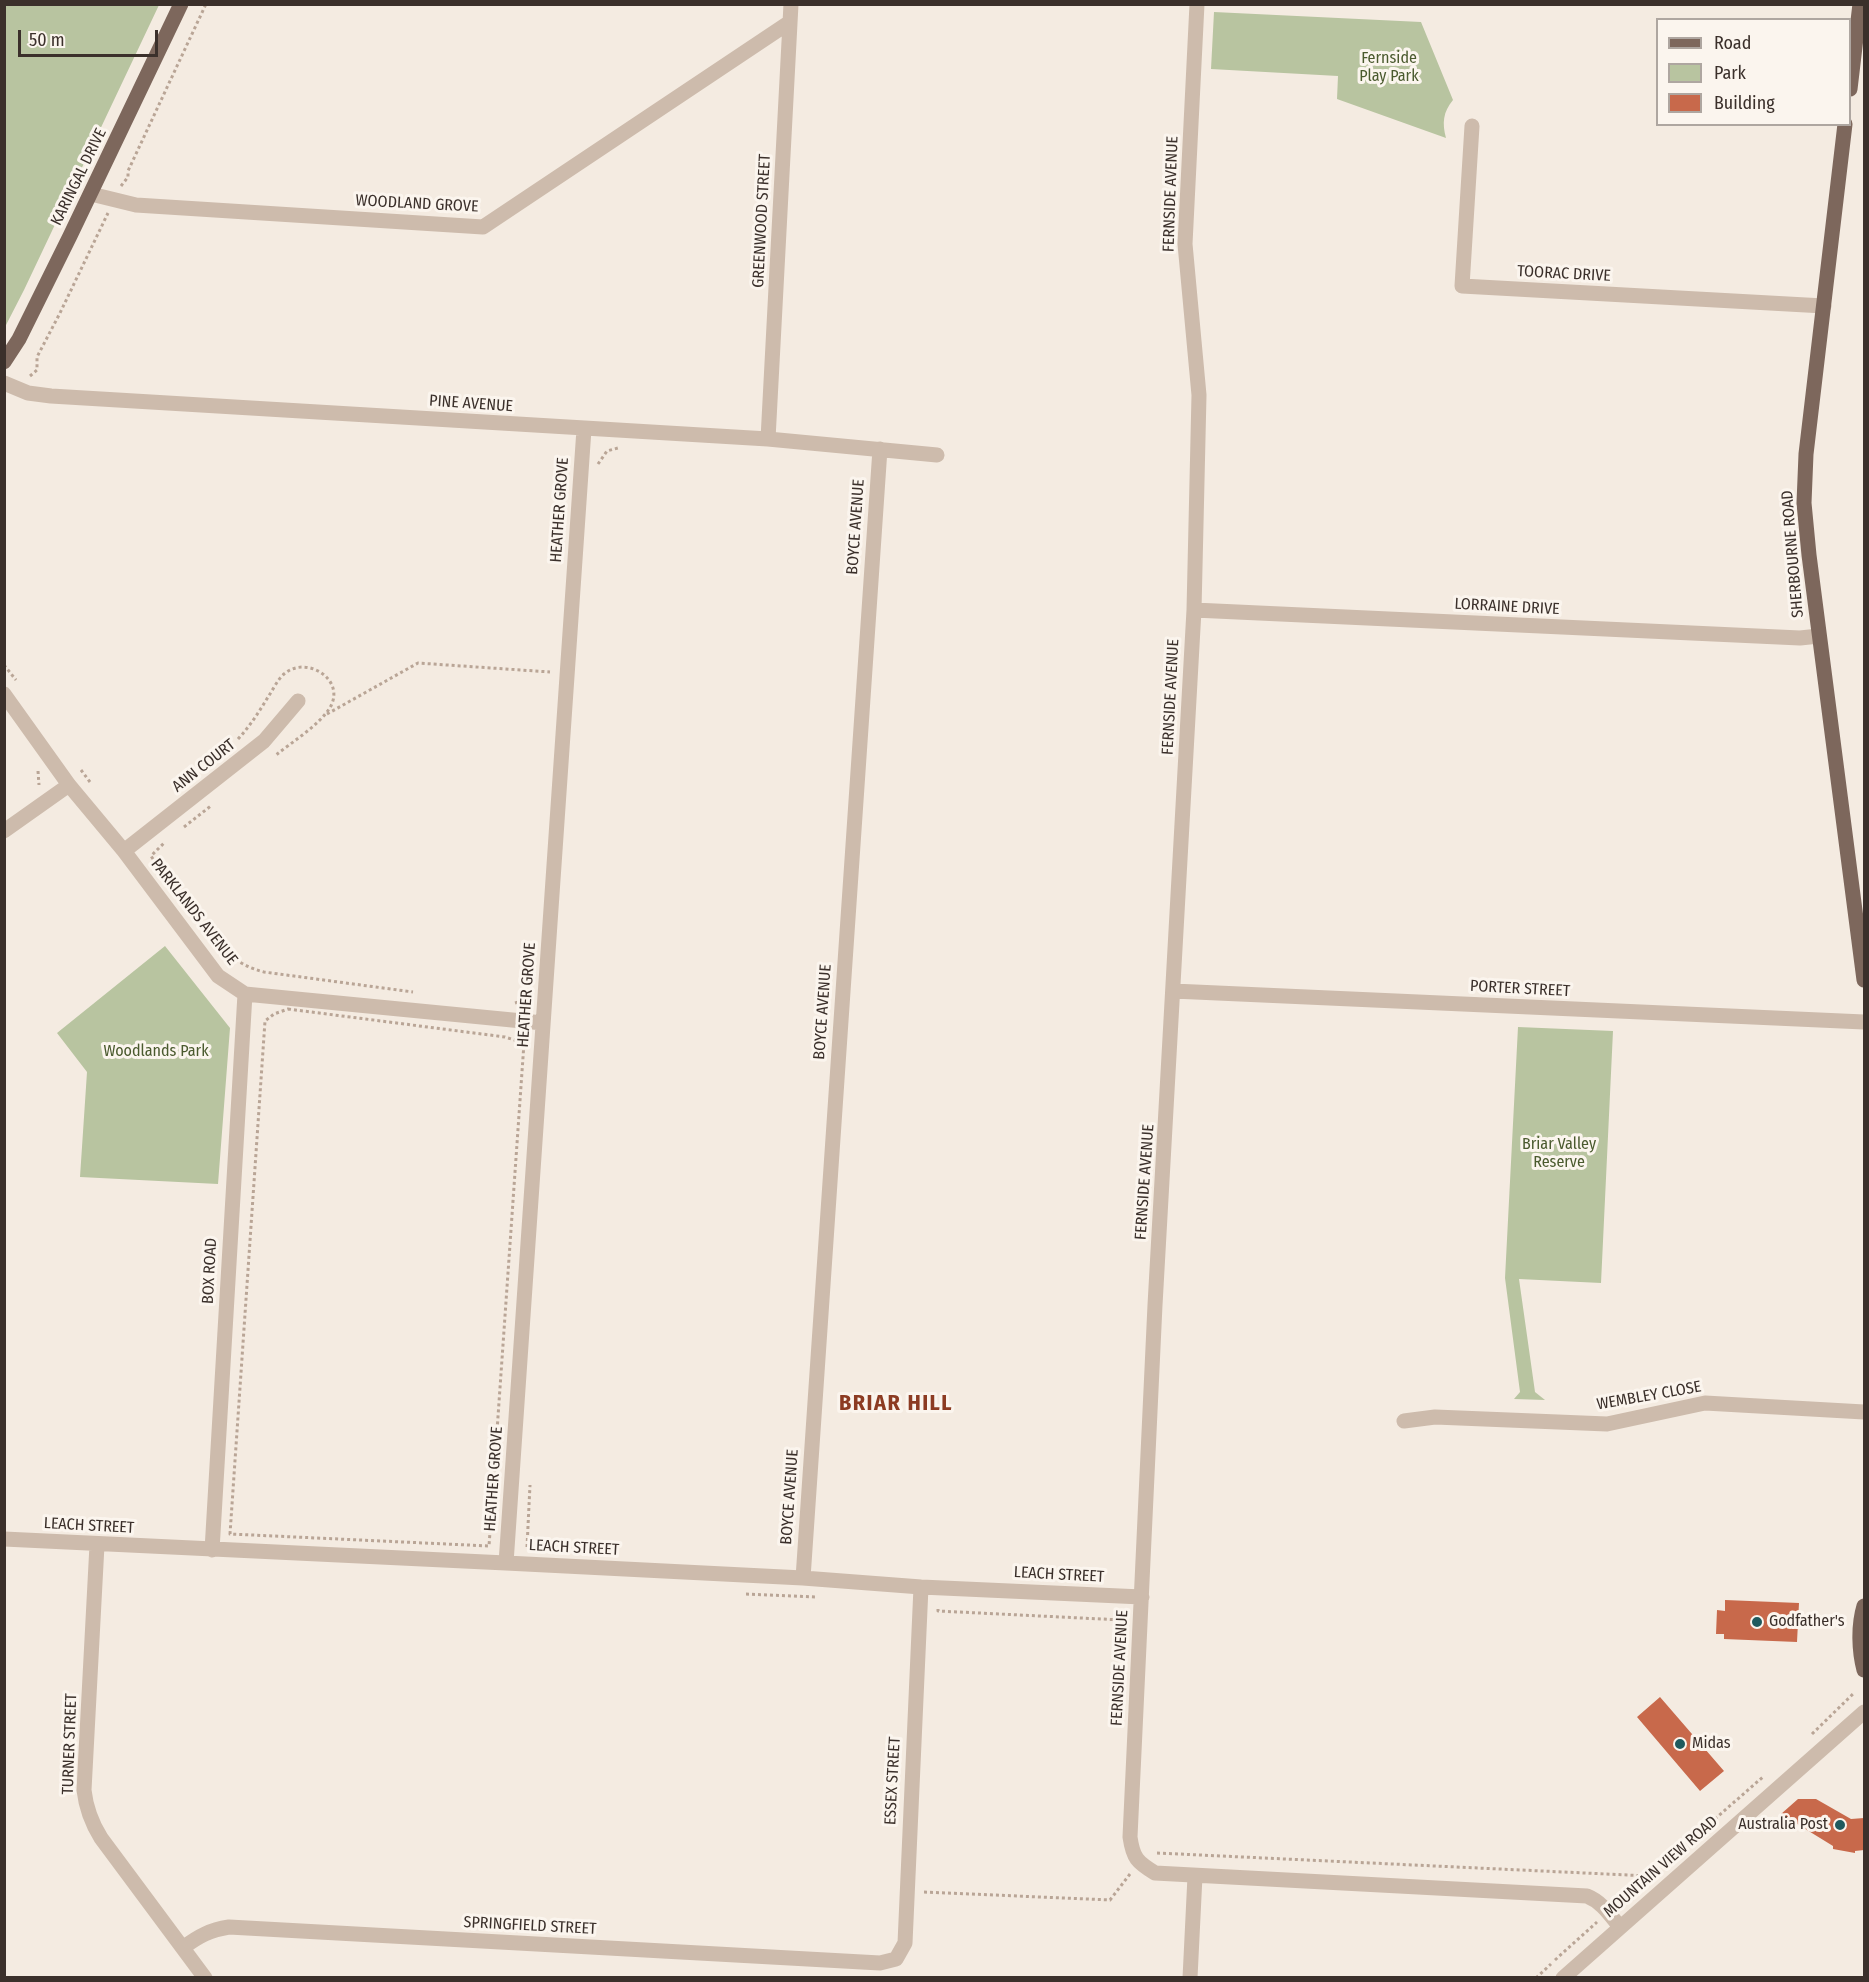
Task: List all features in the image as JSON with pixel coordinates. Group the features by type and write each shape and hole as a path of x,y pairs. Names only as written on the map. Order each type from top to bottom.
{"main road":[{"name":"KARINGAL DRIVE","path":"4,362 19,339 91,194 181,4"},
{"path":"1851,80 1860,4"},
{"name":"SHERBOURNE ROAD","path":"1845,126 1805,479 1806,530 1864,980"},
{"path":"1864,1606 1861,1654 1864,1671"}],"street":[{"name":"GREENWOOD STREET","path":"768,439 791,4"},
{"name":"FERNSIDE AVENUE","path":"1133,1869 1130,1837 1155,1305 1194,610 1199,395 1185,244 1197,4"},
{"name":"WOODLAND GROVE","path":"91,194 136,205 483,227 790,22"},
{"name":"TOORAC DRIVE","path":"1472,126 1462,286 1824,306"},
{"name":"PINE AVENUE","path":"4,383 28,393 51,396 768,439 937,454"},
{"name":"HEATHER GROVE","path":"506,1563 584,429"},
{"name":"BOYCE AVENUE","path":"803,1578 880,449"},
{"name":"LORRAINE DRIVE","path":"1194,610 1800,638 1820,636"},
{"name":"PARKLANDS AVENUE","path":"4,694 69,785 124,851 218,976 245,994 543,1023"},
{"name":"ANN COURT","path":"124,851 264,741 298,701"},
{"path":"4,831 69,785"},
{"name":"PORTER STREET","path":"1173,991 1864,1022"},
{"name":"BOX ROAD","path":"212,1550 245,994"},
{"name":"WEMBLEY CLOSE","path":"1404,1421 1435,1417 1607,1424 1705,1403 1864,1412"},
{"name":"LEACH STREET","path":"4,1539 1142,1597"},
{"name":"TURNER STREET","path":"97,1545 84,1790 86,1806 101,1838 206,1977"},
{"name":"ESSEX STREET","path":"880,1963 896,1959 904,1943 921,1587"},
{"name":"MOUNTAIN VIEW ROAD","path":"1563,1977 1864,1712"},
{"path":"1133,1869 1155,1874 1587,1896 1596,1899 1620,1927"},
{"path":"1190,1977 1195,1876"},
{"name":"SPRINGFIELD STREET","path":"184,1947 212,1929 229,1927 880,1963"}],"path":[{"path":"598,464 607,452 620,448"},
{"path":"323,716 418,663 567,673"},
{"path":"4,665 16,681"},
{"path":"231,746 250,726 282,675 294,668 305,666 317,669 328,676 335,696 330,709 275,756"},
{"path":"76,764 91,782"},
{"path":"33,792 40,786 37,766"},
{"path":"178,832 220,799"},
{"path":"158,866 151,856 170,838"},
{"path":"208,932 234,959 249,968 413,992"},
{"path":"507,1004 527,998"},
{"path":"230,1534 265,1021 274,1014 288,1009 505,1037 524,1043 489,1546"},
{"path":"527,1547 530,1479"},
{"path":"745,1594 826,1598"},
{"path":"920,1603 938,1603 938,1611 1122,1620 1125,1626"},
{"path":"1808,1738 1852,1694"},
{"path":"1536,1977 1767,1773"},
{"path":"1151,1851 1158,1854 1650,1876"},
{"path":"906,1891 1110,1900 1133,1869 1138,1879"}],"green space":[{"path":"5,4 159,5 5,327"},
{"name":"Fernside Play Park","path":"1214,12 1421,22 1453,100 1444,118 1446,138 1337,99 1338,76 1211,69"},
{"name":"Woodlands Park","path":"165,946 230,1028 218,1184 80,1177 87,1072 57,1033"},
{"name":"Briar Valley Reserve","path":"1518,1027 1613,1031 1601,1283 1519,1279 1535,1392 1545,1400 1514,1399 1520,1392 1505,1278"}],"building":[{"name":"Godfather's","path":"1725,1600 1799,1603 1797,1642 1724,1639 1724,1634 1716,1634 1717,1610 1725,1611"},
{"name":"Midas","path":"1660,1697 1724,1771 1700,1791 1637,1717"},
{"path":"1798,1799 1816,1799 1851,1819 1864,1818 1864,1850 1855,1851 1855,1853 1833,1849 1833,1846 1781,1814"}],"place":[{"name":"Godfather's","path":"1757,1622"},
{"name":"Midas","path":"1680,1744"},
{"name":"Australia Post","path":"1840,1825"}],"district":[{"name":"BRIAR HILL","path":"896,1404"}]}
